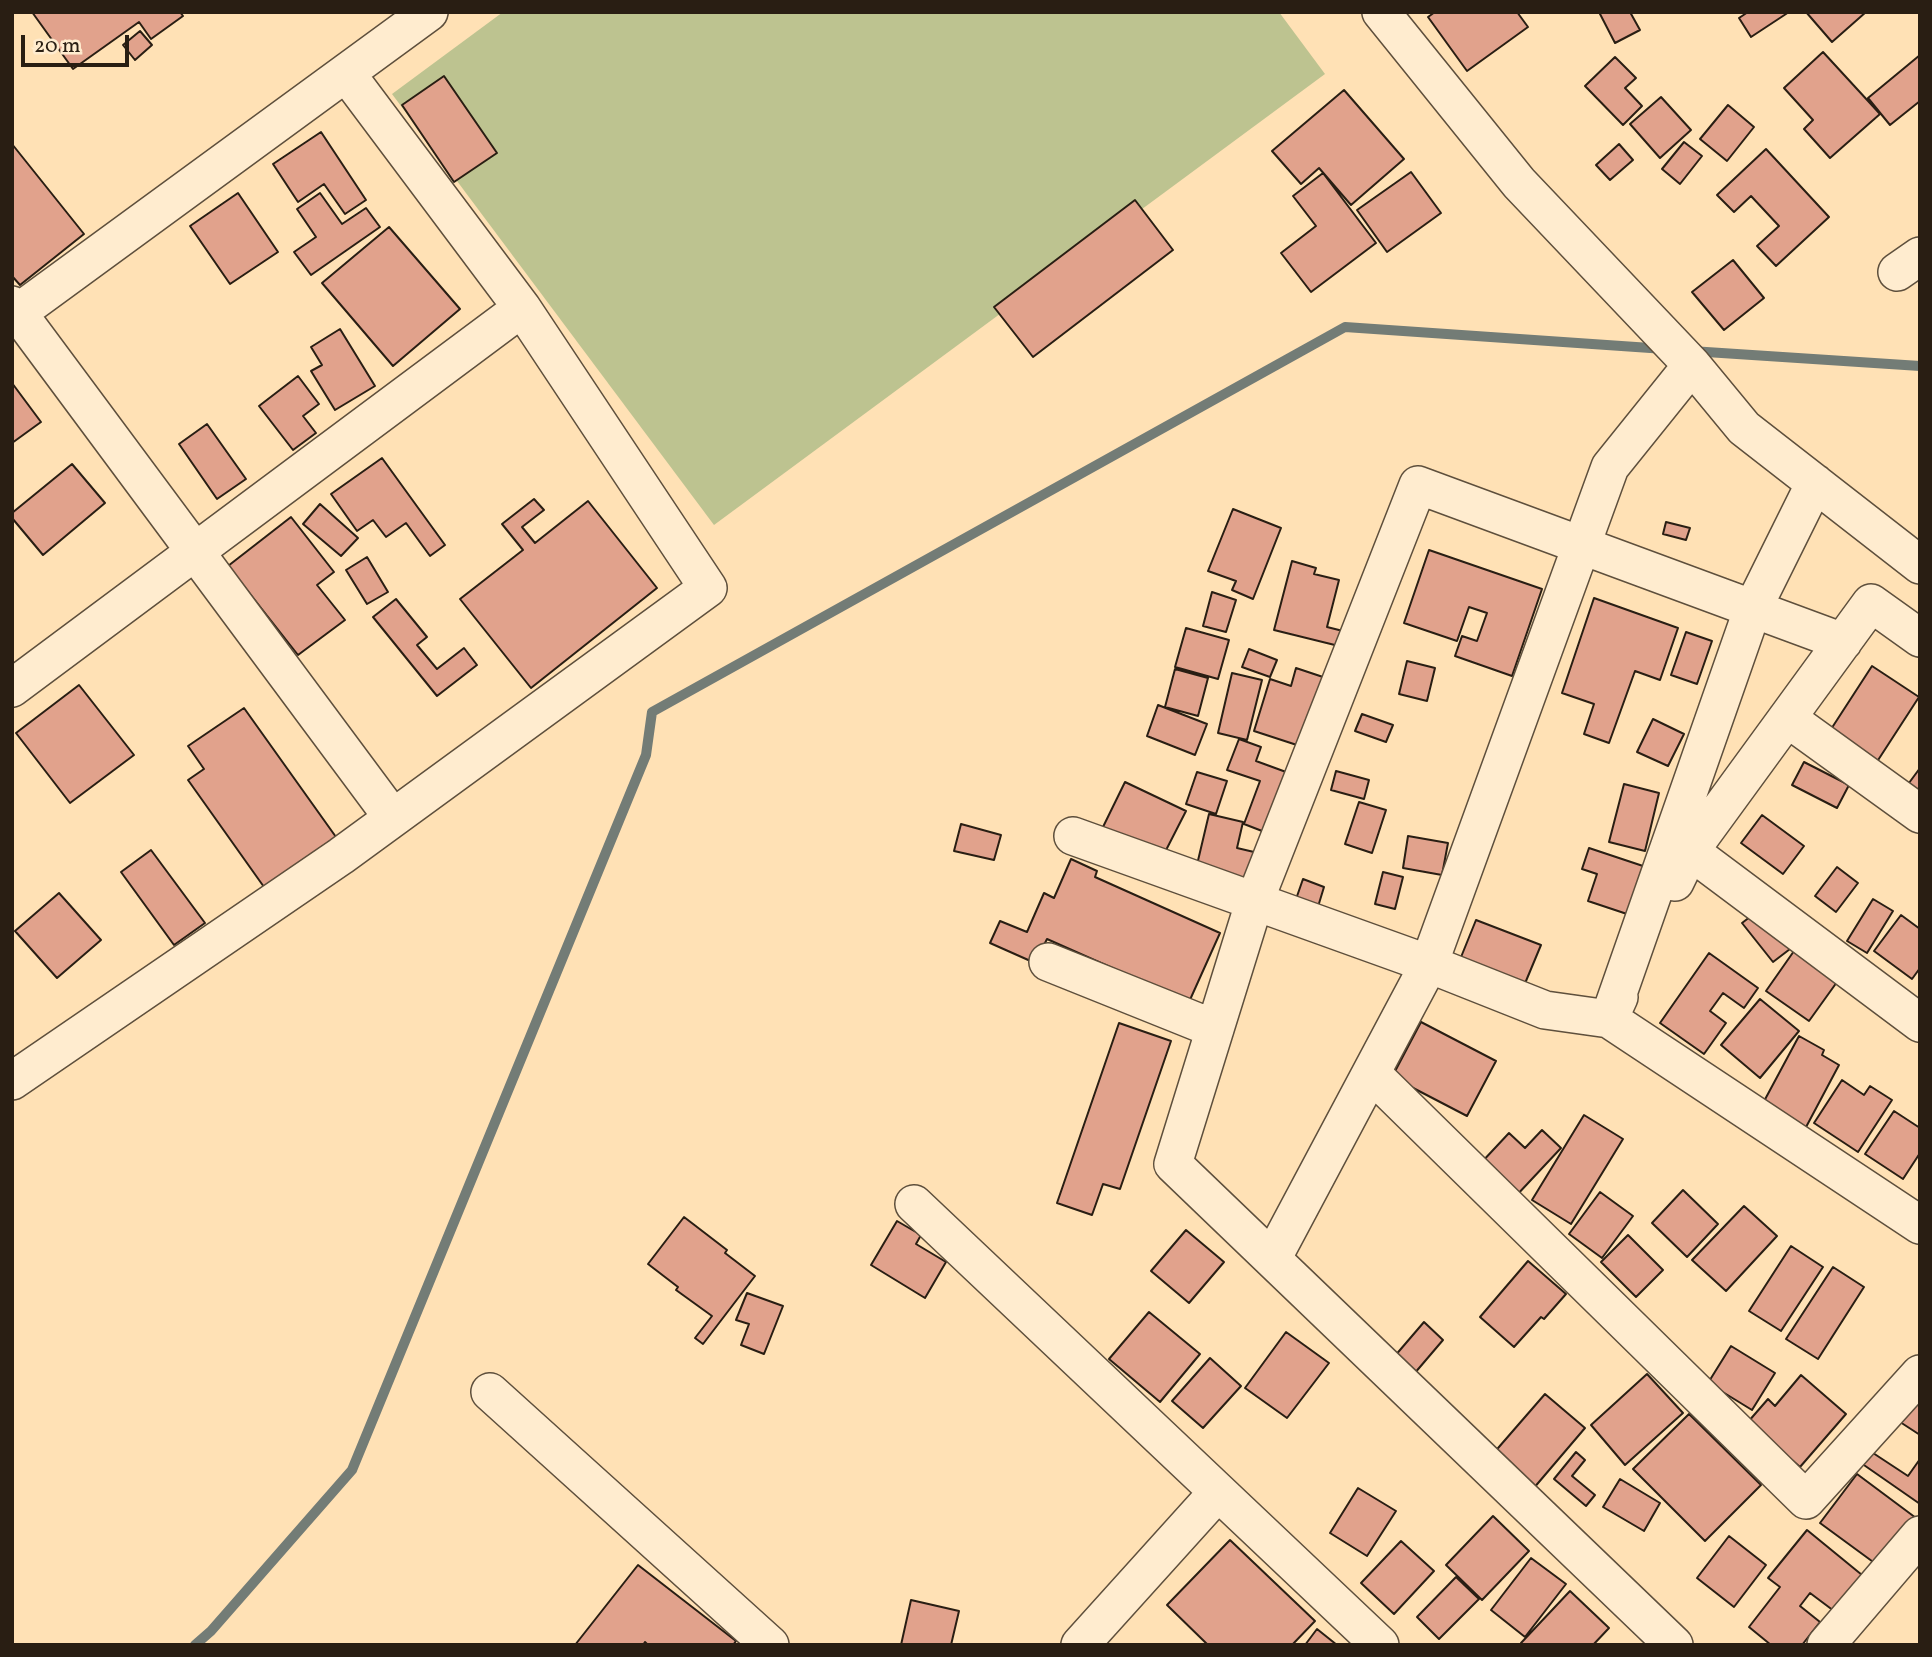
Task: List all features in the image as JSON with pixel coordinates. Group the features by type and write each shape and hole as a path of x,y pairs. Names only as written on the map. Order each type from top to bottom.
{"street":[{"path":"1381,12 1519,183 1692,365 1744,428 1920,565"},
{"path":"393,818 14,312 346,73 417,16"},
{"path":"12,1082 341,856 708,587 522,308 346,73"},
{"path":"12,688 522,308"},
{"path":"1272,1259 1429,964 1610,467 1692,365"},
{"path":"1609,1019 1753,608 1815,483"},
{"path":"1674,1645 1173,1164 1255,900 1418,485 1843,642"},
{"path":"1609,1019 1690,850 1871,603 1920,638"},
{"path":"1787,718 1920,814"},
{"path":"1073,836 1429,964 1545,1010 1609,1019 1920,1225"},
{"path":"1690,850 1920,1023"},
{"path":"1048,962 1215,1029"},
{"path":"1371,1073 1806,1500 1920,1374"},
{"path":"914,1204 1380,1645"},
{"path":"490,1392 770,1645"},
{"path":"1080,1645 1218,1492"},
{"path":"1826,1645 1920,1535"}],"green space":[{"path":"503,12 1279,12 1325,74 714,525 392,94"}],"building":[{"path":"32,12 180,12 183,16 151,39 139,22 73,69"},
{"path":"1435,12 1517,12 1528,27 1467,71 1428,17"},
{"path":"1599,12 1630,12 1640,30 1615,43"},
{"path":"1748,12 1789,12 1751,37 1739,18"},
{"path":"1806,12 1866,12 1832,42"},
{"path":"140,31 152,45 135,60 123,45"},
{"path":"1823,52 1880,114 1830,158 1804,129 1813,120 1784,88"},
{"path":"1920,55 1920,101 1890,125 1868,98"},
{"path":"1615,57 1636,78 1625,88 1642,106 1623,125 1585,86"},
{"path":"444,76 497,153 454,182 402,105"},
{"path":"1344,90 1404,159 1351,205 1319,168 1301,184 1272,151"},
{"path":"1661,97 1691,130 1660,158 1630,124"},
{"path":"1728,105 1754,127 1727,161 1700,139"},
{"path":"321,132 366,200 345,214 324,184 298,202 273,164"},
{"path":"1684,142 1702,156 1680,184 1662,169"},
{"path":"12,144 84,234 20,285 12,276"},
{"path":"1619,144 1633,160 1610,180 1596,165"},
{"path":"1766,149 1829,217 1776,266 1757,246 1779,226 1751,196 1734,212 1717,195"},
{"path":"1411,172 1441,213 1387,252 1357,210"},
{"path":"1323,173 1376,243 1311,292 1281,253 1316,226 1293,196"},
{"path":"238,193 278,252 230,284 190,226"},
{"path":"320,193 342,224 366,208 380,227 311,275 294,252 316,237 297,209"},
{"path":"1135,200 1173,250 1033,357 994,307"},
{"path":"389,227 460,309 393,366 322,283"},
{"path":"1733,260 1764,298 1724,330 1692,292"},
{"path":"340,329 375,386 335,410 311,371 322,365 311,347"},
{"path":"298,376 319,404 303,416 316,433 293,450 259,406"},
{"path":"12,383 41,422 12,443"},
{"path":"207,424 246,479 217,499 179,444"},
{"path":"382,458 445,545 430,556 406,523 386,537 373,520 357,531 331,494"},
{"path":"72,464 105,503 43,555 12,518 12,513"},
{"path":"534,499 544,510 522,527 535,543 588,501 657,588 531,688 460,599 523,550 502,524"},
{"path":"320,504 358,538 341,556 303,524"},
{"path":"1233,509 1281,528 1253,599 1232,590 1236,581 1208,571"},
{"path":"291,517 334,572 317,585 345,620 298,655 228,566"},
{"path":"1666,522 1690,528 1686,540 1663,534"},
{"path":"1429,550 1542,589 1512,676 1455,656 1462,636 1477,641 1487,613 1469,607 1457,641 1404,623"},
{"path":"367,557 388,592 367,604 346,570"},
{"path":"1292,561 1316,568 1314,574 1339,580 1327,627 1351,633 1347,648 1274,630"},
{"path":"1212,592 1236,600 1226,632 1203,626"},
{"path":"1594,598 1678,628 1660,680 1635,671 1609,743 1584,734 1594,704 1562,693"},
{"path":"396,599 427,637 417,645 437,669 464,648 477,665 437,696 373,617"},
{"path":"1186,628 1229,640 1218,679 1175,667"},
{"path":"1686,632 1712,641 1697,684 1671,675"},
{"path":"1249,649 1277,660 1270,677 1242,667"},
{"path":"1407,661 1435,668 1427,701 1399,694"},
{"path":"1872,666 1919,697 1871,771 1824,740"},
{"path":"1296,668 1326,678 1303,747 1254,731 1270,679 1291,686"},
{"path":"1175,669 1208,678 1198,716 1165,707"},
{"path":"1232,673 1262,680 1247,740 1218,733"},
{"path":"79,685 134,755 70,803 16,733"},
{"path":"1158,705 1207,724 1195,755 1147,736"},
{"path":"244,708 336,837 264,887 188,780 204,769 188,746"},
{"path":"1362,714 1393,725 1386,742 1355,731"},
{"path":"1653,719 1684,734 1668,766 1637,752"},
{"path":"1239,739 1261,747 1256,761 1297,776 1275,836 1244,824 1260,781 1227,770"},
{"path":"1804,762 1849,785 1837,808 1792,785"},
{"path":"1920,768 1920,797 1906,787"},
{"path":"1336,771 1369,780 1364,799 1331,790"},
{"path":"1197,772 1227,781 1216,814 1186,804"},
{"path":"1125,782 1186,811 1162,858 1102,829"},
{"path":"1624,784 1659,793 1645,851 1609,842"},
{"path":"1359,802 1386,810 1372,853 1345,844"},
{"path":"1209,814 1243,822 1237,848 1254,852 1247,881 1196,869"},
{"path":"1762,815 1804,846 1783,874 1741,843"},
{"path":"961,824 1001,835 994,860 954,851"},
{"path":"1408,836 1448,843 1442,875 1403,868"},
{"path":"1589,848 1643,866 1627,914 1588,901 1597,874 1582,869"},
{"path":"151,850 205,923 174,945 121,872"},
{"path":"1071,859 1097,871 1095,877 1220,933 1189,1002 1047,939 1035,963 990,943 1000,921 1027,932 1044,893 1054,898"},
{"path":"1837,867 1858,883 1836,912 1815,896"},
{"path":"1383,872 1403,877 1395,909 1375,904"},
{"path":"1303,879 1324,887 1317,910 1295,902"},
{"path":"59,893 101,940 57,978 15,931"},
{"path":"1873,899 1893,911 1867,953 1847,941"},
{"path":"1759,910 1790,949 1773,962 1742,923"},
{"path":"1901,915 1920,929 1920,968 1912,979 1874,951"},
{"path":"1476,920 1541,945 1521,993 1457,967"},
{"path":"1794,951 1837,982 1809,1021 1766,991"},
{"path":"1709,953 1758,988 1744,1008 1723,993 1710,1011 1726,1023 1704,1054 1660,1023"},
{"path":"1760,999 1799,1031 1760,1078 1721,1045"},
{"path":"1421,1022 1496,1061 1467,1116 1392,1077"},
{"path":"1119,1023 1171,1041 1120,1189 1103,1184 1092,1215 1057,1203"},
{"path":"1799,1036 1824,1050 1822,1055 1839,1065 1805,1129 1762,1105"},
{"path":"1842,1080 1864,1095 1870,1086 1892,1100 1858,1152 1814,1123"},
{"path":"1894,1111 1920,1128 1920,1153 1903,1179 1865,1154"},
{"path":"1584,1115 1623,1139 1571,1224 1532,1200"},
{"path":"1542,1130 1561,1148 1515,1197 1480,1164 1509,1133 1525,1148"},
{"path":"1683,1190 1718,1224 1687,1257 1652,1223"},
{"path":"1600,1192 1633,1216 1602,1258 1569,1234"},
{"path":"1744,1206 1777,1236 1726,1291 1692,1260"},
{"path":"684,1217 727,1250 725,1253 755,1276 703,1344 695,1338 712,1316 676,1290 678,1287 648,1264"},
{"path":"897,1221 921,1235 916,1244 946,1262 925,1298 871,1265"},
{"path":"1186,1230 1224,1262 1189,1303 1151,1271"},
{"path":"1628,1235 1663,1270 1636,1297 1601,1262"},
{"path":"1791,1246 1823,1267 1781,1331 1749,1311"},
{"path":"1528,1261 1566,1294 1514,1347 1480,1317"},
{"path":"1833,1267 1864,1287 1818,1359 1786,1339"},
{"path":"747,1293 783,1306 764,1354 741,1345 749,1324 736,1320"},
{"path":"1149,1312 1200,1354 1160,1402 1109,1359"},
{"path":"1424,1322 1443,1340 1414,1374 1394,1357"},
{"path":"1286,1332 1329,1363 1287,1418 1245,1388"},
{"path":"1731,1346 1775,1373 1752,1410 1708,1383"},
{"path":"1210,1358 1241,1386 1203,1428 1172,1401"},
{"path":"1647,1374 1683,1413 1625,1465 1591,1425"},
{"path":"1801,1375 1846,1414 1800,1467 1748,1422 1768,1399 1775,1406"},
{"path":"1545,1394 1585,1428 1533,1489 1492,1455"},
{"path":"1920,1401 1920,1435 1897,1420"},
{"path":"1689,1414 1761,1485 1705,1541 1633,1469"},
{"path":"1870,1451 1908,1476 1920,1459 1920,1504 1861,1463"},
{"path":"1576,1452 1585,1460 1572,1476 1595,1495 1586,1506 1554,1479"},
{"path":"1857,1474 1916,1518 1880,1567 1820,1523"},
{"path":"1620,1479 1660,1503 1644,1531 1603,1507"},
{"path":"1358,1488 1396,1511 1367,1556 1330,1533"},
{"path":"1493,1516 1529,1551 1482,1600 1446,1565"},
{"path":"1807,1530 1862,1575 1834,1611 1810,1593 1800,1606 1820,1622 1802,1645 1771,1645 1749,1627 1780,1587 1768,1578"},
{"path":"1729,1536 1766,1565 1734,1607 1697,1578"},
{"path":"1230,1540 1315,1621 1292,1645 1208,1645 1167,1605"},
{"path":"1401,1541 1434,1571 1394,1614 1361,1583"},
{"path":"1531,1558 1566,1584 1525,1637 1491,1610"},
{"path":"638,1565 736,1641 733,1645 648,1645 645,1642 643,1645 575,1645"},
{"path":"1456,1577 1479,1599 1439,1639 1417,1617"},
{"path":"1570,1591 1609,1628 1593,1645 1523,1645 1521,1643"},
{"path":"911,1600 959,1611 951,1645 901,1645"},
{"path":"1317,1629 1337,1645 1305,1645"}],"waterway":[{"path":"195,1645 211,1631 352,1470 646,755 652,712 1345,327 1665,349"},
{"path":"1691,351 1920,366"}]}
